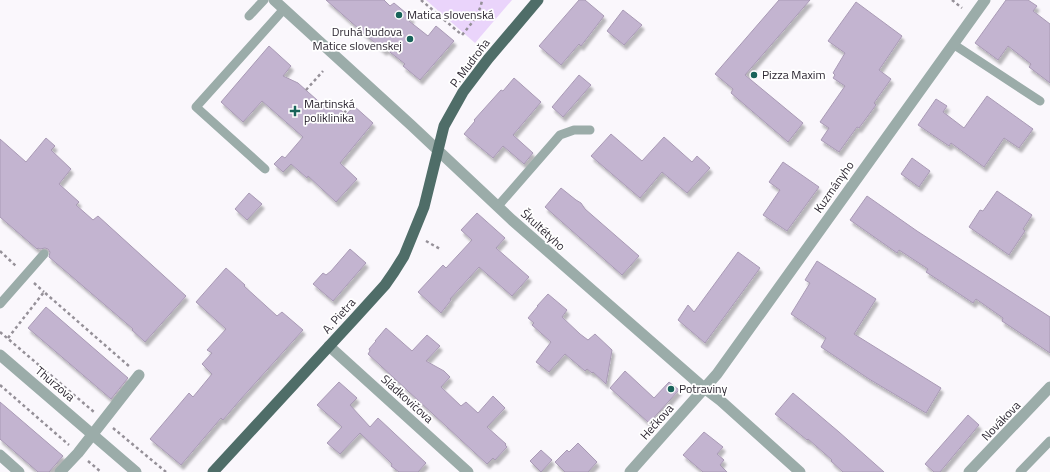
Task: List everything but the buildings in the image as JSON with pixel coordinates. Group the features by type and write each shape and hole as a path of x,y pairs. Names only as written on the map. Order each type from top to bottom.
{"main road":[{"name":"P. Mudroňa","path":"437,150 444,126 463,92 488,59 538,0"},
{"name":"A. Pietra","path":"213,472 384,284 404,256 424,207 437,150"}],"street":[{"name":"Škultétyho","path":"274,0 543,248 704,388 721,401 800,472"},
{"name":"Kuzmányho","path":"704,388 717,374 985,0"},
{"name":"Sládkovičova","path":"329,346 468,472"},
{"name":"Thurzova","path":"0,355 136,472"},
{"path":"60,472 78,453 103,419 139,375"},
{"name":"Novákova","path":"970,472 1050,387"},
{"name":"Hečkova","path":"630,472 704,388"},
{"path":"0,456 19,472"}],"lane":[{"path":"249,16 264,0"},
{"path":"265,169 196,107 284,9"},
{"path":"953,44 1040,101"},
{"path":"498,206 560,135 574,130 590,130"},
{"path":"0,304 44,254"},
{"path":"1020,472 1050,441"}],"path":[{"path":"421,0 462,35 475,18 481,7 482,0"},
{"path":"952,0 962,8"},
{"path":"306,90 322,72"},
{"path":"344,113 356,100"},
{"path":"426,241 440,249"},
{"path":"8,338 44,292 139,375"},
{"path":"0,332 166,472"},
{"path":"0,385 101,472"}],"shaded area":[{"path":"426,0 512,0 475,43"}],"place":[{"name":"Matica slovenská","path":"399,15"},
{"name":"Druhá budova Matice slovenskej","path":"410,39"},
{"name":"Pizza Maxim","path":"754,75"},
{"name":"Martinská poliklinika","path":"295,111"},
{"name":"Potraviny","path":"671,389"}]}
